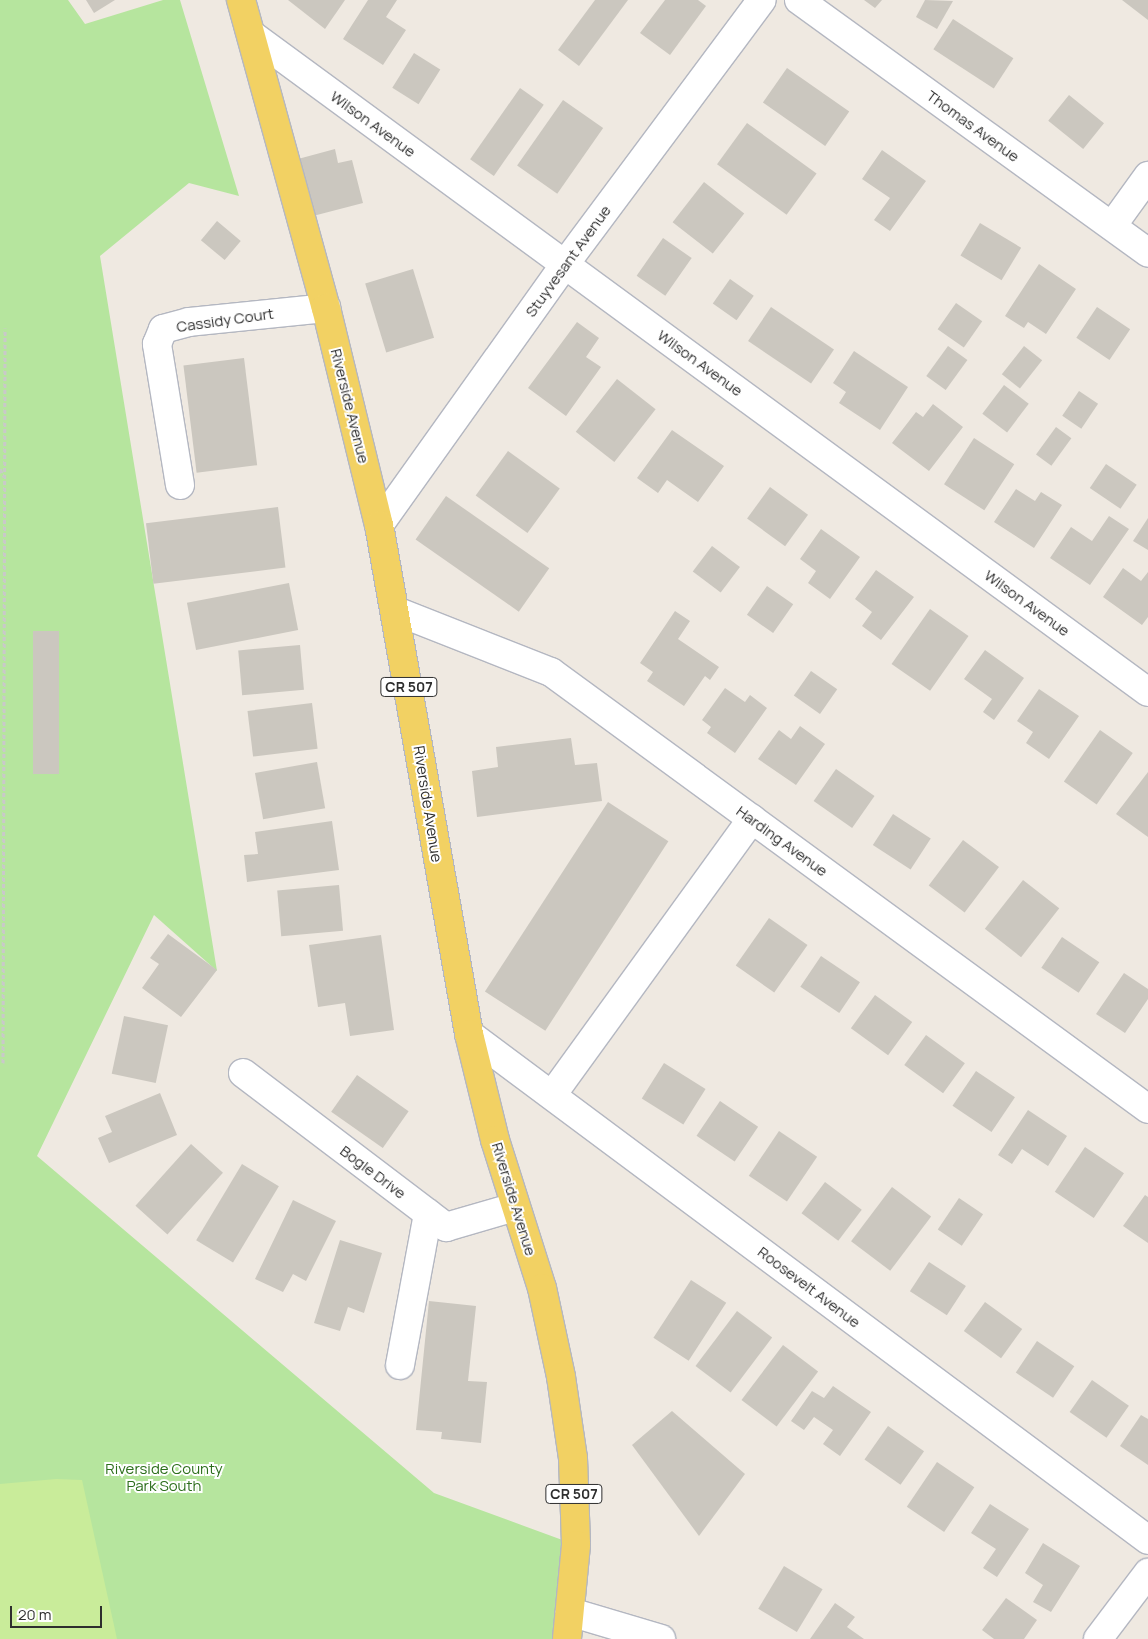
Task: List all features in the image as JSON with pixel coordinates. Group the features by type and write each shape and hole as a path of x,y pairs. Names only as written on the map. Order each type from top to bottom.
{"main road":[{"name":"Riverside Avenue","path":"240,0 252,35 326,308 379,525 396,611 469,1034 515,1207 542,1288 573,1458 576,1545 570,1612"},
{"name":"CR 507","path":"567,1639 570,1612"}],"street":[{"name":"Stuyvesant Avenue","path":"379,525 565,264 762,0"},
{"name":"Thomas Avenue","path":"799,0 1148,253"},
{"name":"Wilson Avenue","path":"252,35 1148,692"},
{"path":"1112,226 1148,176"},
{"name":"Cassidy Court","path":"180,485 157,344 163,329 190,322 326,308"},
{"name":"Harding Avenue","path":"396,611 550,672 1148,1109"},
{"path":"552,1095 752,819"},
{"name":"Roosevelt Avenue","path":"469,1034 1148,1540"},
{"name":"Bogle Drive","path":"243,1073 446,1227 515,1207"},
{"path":"400,1366 428,1214"},
{"path":"1098,1639 1148,1573"},
{"path":"570,1612 661,1639"}],"path":[{"path":"3,1063 0,895 5,328"},
{"path":"0,469 4,478"}],"green space":[{"name":"Riverside County Park South","path":"0,0 68,0 85,24 163,0 180,0 239,196 189,183 100,256 217,971 154,915 37,1156 434,1493 576,1545 567,1639 0,1639"},
{"path":"56,1479 82,1480 117,1639 0,1639 0,1484"}],"building":[{"path":"86,0 115,0 94,13"},
{"path":"288,0 345,0 325,29"},
{"path":"368,0 397,0 386,17 406,30 383,65 343,39"},
{"path":"595,0 628,0 579,66 558,50"},
{"path":"665,0 698,0 706,6 670,55 640,33"},
{"path":"864,0 882,0 875,8"},
{"path":"925,0 953,1 937,29 916,17"},
{"path":"1122,0 1148,0 1148,20"},
{"path":"953,19 1013,58 994,88 933,49"},
{"path":"414,53 440,69 419,104 392,88"},
{"path":"787,68 849,112 825,146 763,102"},
{"path":"520,88 544,105 494,176 470,159"},
{"path":"1069,95 1104,123 1083,149 1048,121"},
{"path":"563,100 603,128 557,194 517,166"},
{"path":"747,123 817,174 787,215 717,164"},
{"path":"335,149 338,163 352,160 363,203 313,216 298,159"},
{"path":"882,150 926,181 890,231 874,220 890,198 862,179"},
{"path":"704,182 744,213 713,254 673,222"},
{"path":"217,221 241,241 225,260 201,240"},
{"path":"980,223 1021,248 1002,280 960,256"},
{"path":"663,238 692,258 665,296 637,276"},
{"path":"1039,264 1076,289 1046,334 1028,322 1024,328 1005,316"},
{"path":"413,269 434,338 386,352 365,284"},
{"path":"730,279 754,296 737,320 713,304"},
{"path":"956,303 982,321 964,348 938,329"},
{"path":"771,307 834,349 811,383 748,341"},
{"path":"1097,307 1130,329 1109,360 1076,338"},
{"path":"577,322 599,338 586,357 601,367 566,416 528,388"},
{"path":"948,346 967,360 946,390 926,376"},
{"path":"1024,346 1042,360 1020,389 1002,374"},
{"path":"854,351 908,387 880,430 839,403 846,392 833,383"},
{"path":"244,358 257,465 197,473 183,365"},
{"path":"617,379 656,409 614,462 576,432"},
{"path":"1004,385 1029,404 1007,432 982,414"},
{"path":"1079,391 1098,404 1081,429 1062,416"},
{"path":"933,404 963,427 929,471 892,443 916,412 923,417"},
{"path":"1056,427 1071,438 1051,466 1036,455"},
{"path":"672,430 724,466 698,502 667,480 658,493 637,478"},
{"path":"974,438 1014,464 984,510 944,484"},
{"path":"508,451 560,489 527,533 476,495"},
{"path":"1106,464 1137,485 1120,509 1090,488"},
{"path":"770,487 808,515 785,546 747,519"},
{"path":"1016,489 1035,501 1041,492 1062,505 1034,548 994,522"},
{"path":"446,496 549,568 519,612 416,539"},
{"path":"278,507 285,568 153,584 146,523"},
{"path":"1109,516 1129,529 1090,585 1050,558 1071,527 1092,541"},
{"path":"1148,518 1148,550 1133,541"},
{"path":"821,529 860,557 830,599 808,583 816,571 800,559"},
{"path":"712,546 740,567 721,593 693,572"},
{"path":"1123,568 1141,581 1148,572 1148,617 1142,625 1103,597"},
{"path":"876,570 914,597 881,640 862,626 872,612 855,599"},
{"path":"289,583 298,630 196,650 187,603"},
{"path":"767,586 793,604 773,633 747,615"},
{"path":"930,609 969,636 930,691 892,664"},
{"path":"675,611 690,621 678,639 719,667 710,680 705,676 684,706 647,681 653,672 640,663"},
{"path":"33,631 59,631 59,774 33,774"},
{"path":"300,645 304,690 242,695 238,650"},
{"path":"985,650 1024,678 994,720 983,712 992,699 964,679"},
{"path":"811,671 837,689 820,714 794,696"},
{"path":"725,688 745,702 750,695 767,708 735,753 707,733 711,727 702,720"},
{"path":"1039,689 1079,716 1049,759 1026,743 1033,732 1017,721"},
{"path":"312,703 318,749 253,757 247,711"},
{"path":"800,726 825,744 796,785 758,759 779,730 791,739"},
{"path":"1100,730 1133,753 1097,805 1064,782"},
{"path":"571,738 575,765 597,763 602,801 477,817 472,771 498,767 496,747"},
{"path":"317,762 325,808 263,819 255,773"},
{"path":"836,769 875,796 852,828 814,801"},
{"path":"1148,772 1148,837 1116,814"},
{"path":"608,802 668,841 545,1031 485,992"},
{"path":"893,814 931,839 911,870 873,845"},
{"path":"332,821 339,870 247,882 244,855 258,854 255,832"},
{"path":"963,840 999,867 965,913 929,886"},
{"path":"1023,880 1059,908 1021,957 985,929"},
{"path":"339,885 343,931 281,936 277,890"},
{"path":"769,918 808,945 774,992 736,966"},
{"path":"168,934 217,970 181,1017 142,988 159,964 150,958"},
{"path":"381,935 394,1030 350,1036 345,1003 318,1007 309,945"},
{"path":"1062,937 1099,962 1079,993 1041,968"},
{"path":"821,956 860,982 839,1013 800,987"},
{"path":"1124,973 1148,989 1148,999 1125,1033 1096,1014"},
{"path":"875,995 912,1022 888,1055 851,1028"},
{"path":"124,1016 168,1025 156,1083 112,1074"},
{"path":"926,1035 965,1063 943,1093 904,1065"},
{"path":"664,1063 706,1089 683,1125 642,1099"},
{"path":"976,1071 1015,1097 991,1132 953,1106"},
{"path":"357,1075 409,1111 383,1148 331,1112"},
{"path":"160,1093 177,1135 109,1163 98,1138 112,1132 105,1116"},
{"path":"720,1101 758,1127 735,1162 697,1136"},
{"path":"1028,1110 1067,1136 1048,1166 1022,1149 1012,1164 998,1155"},
{"path":"779,1131 817,1157 787,1201 749,1176"},
{"path":"191,1144 223,1173 167,1234 135,1206"},
{"path":"1085,1147 1124,1173 1094,1218 1055,1192"},
{"path":"242,1164 279,1186 233,1262 196,1240"},
{"path":"825,1182 862,1210 838,1241 802,1213"},
{"path":"892,1187 931,1216 890,1271 851,1241"},
{"path":"1145,1195 1148,1197 1148,1243 1123,1226"},
{"path":"959,1198 983,1214 962,1246 938,1230"},
{"path":"293,1200 336,1221 306,1281 293,1274 283,1292 255,1279"},
{"path":"340,1240 382,1253 364,1313 348,1307 340,1331 314,1323"},
{"path":"929,1262 966,1286 947,1315 910,1291"},
{"path":"691,1280 726,1303 689,1361 653,1338"},
{"path":"429,1301 476,1306 468,1381 487,1382 481,1443 441,1439 442,1432 416,1430"},
{"path":"985,1302 1022,1329 1001,1358 964,1331"},
{"path":"737,1311 772,1337 731,1393 695,1366"},
{"path":"1037,1341 1074,1366 1053,1398 1016,1373"},
{"path":"783,1345 818,1371 777,1427 741,1400"},
{"path":"1092,1380 1129,1406 1106,1438 1070,1412"},
{"path":"833,1386 871,1412 840,1456 823,1444 833,1430 814,1417 804,1430 791,1421 812,1391 824,1398"},
{"path":"672,1411 745,1474 699,1536 632,1445"},
{"path":"1141,1415 1148,1419 1148,1465 1120,1446"},
{"path":"888,1426 924,1451 901,1485 864,1460"},
{"path":"937,1462 974,1487 944,1532 907,1507"},
{"path":"990,1504 1029,1529 997,1577 983,1568 996,1549 971,1533"},
{"path":"1043,1543 1080,1566 1051,1612 1033,1602 1043,1585 1025,1573"},
{"path":"784,1566 823,1589 797,1632 758,1609"},
{"path":"1006,1598 1037,1620 1024,1639 994,1639 982,1630"},
{"path":"835,1603 855,1617 847,1627 864,1639 810,1639"}]}
